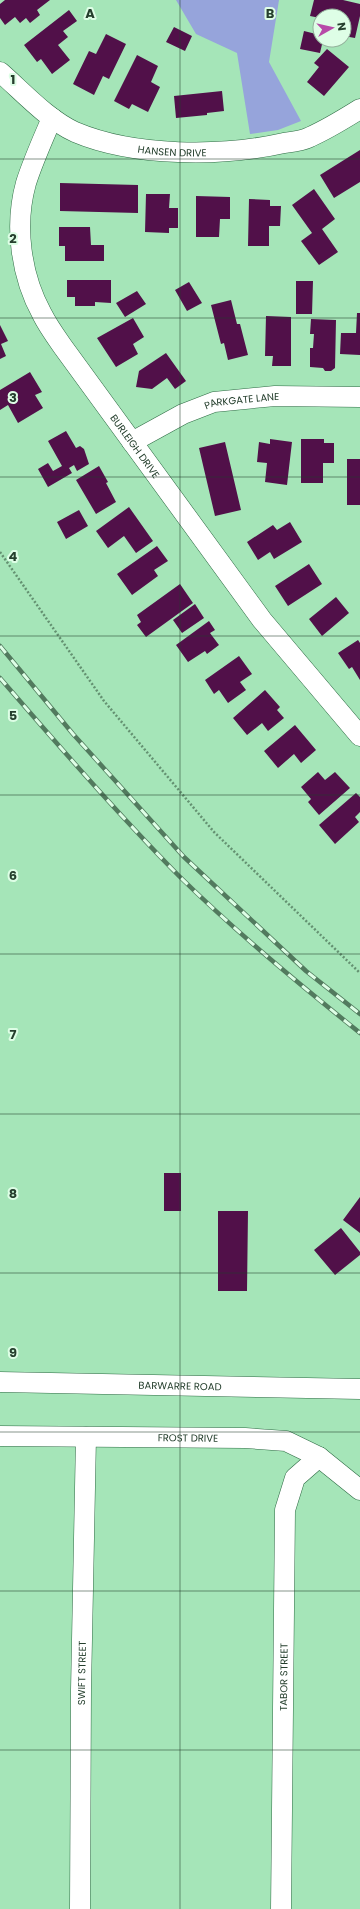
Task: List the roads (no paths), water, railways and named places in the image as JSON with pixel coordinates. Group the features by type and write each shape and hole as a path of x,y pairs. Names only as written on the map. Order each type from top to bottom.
{"street":[{"name":"HANSEN DRIVE","path":"0,72 52,118 74,131 104,142 139,148 185,152 231,152 267,147 309,138 360,109"},
{"name":"BURLEIGH DRIVE","path":"52,118 26,184 20,223 20,237 24,262 31,290 42,315 132,442 262,620 360,736"},
{"name":"PARKGATE LANE","path":"132,442 183,414 214,402 275,396 360,397"},
{"name":"BARWARRE ROAD","path":"0,1382 360,1389"},
{"name":"FROST DRIVE","path":"0,1436 258,1438 286,1441 319,1457 360,1490"},
{"name":"SWIFT STREET","path":"80,1909 81,1690 86,1437"},
{"name":"TABOR STREET","path":"281,1909 285,1510 295,1478 319,1457"}],"railway":[{"path":"0,646 73,734 184,857 306,971 360,1014"},
{"path":"0,678 110,803 179,876 245,937 360,1033"}]}
